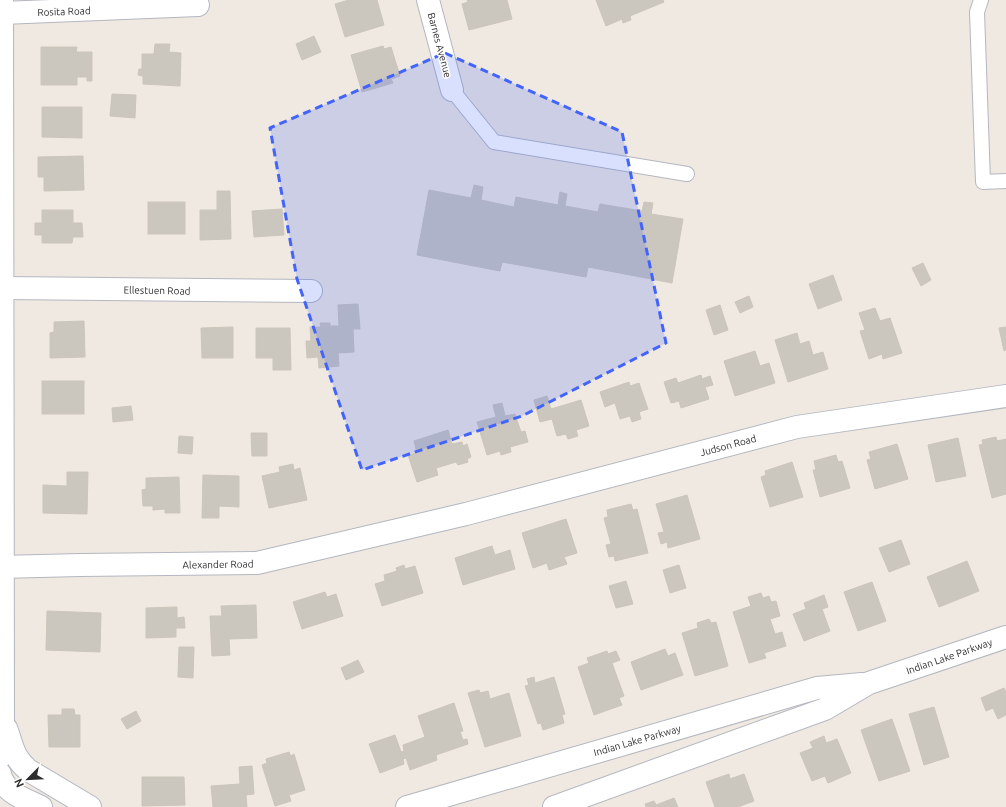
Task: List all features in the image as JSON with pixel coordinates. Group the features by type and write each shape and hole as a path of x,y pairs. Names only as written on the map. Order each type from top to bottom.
{"street":[{"name":"Barnes Avenue","path":"428,0 452,90"},
{"name":"Rosita Road","path":"2,6 198,5"},
{"path":"0,757 3,720 2,6"},
{"name":"Ellestuen Road","path":"3,288 311,291"},
{"name":"Judson Road","path":"455,517 796,427 1006,396"},
{"name":"Alexander Road","path":"2,567 257,563 455,517"},
{"name":"Indian Lake Parkway","path":"554,807 825,709 869,683 1006,636"},
{"name":"Indian Lake Parkway","path":"407,807 817,688 869,683"},
{"path":"3,720 16,758 22,765 90,807"},
{"path":"0,774 3,784 9,791 40,807"}],"lane":[{"path":"981,0 977,12 983,182 1006,181"},
{"path":"452,90 494,142 687,174"}],"highlighted area":[{"path":"445,53 622,132 666,343 522,416 362,470 297,279 270,128"}],"building":[{"path":"349,0 377,0 384,25 345,37 335,4"},
{"path":"467,0 507,0 512,19 469,30 462,4 468,2"},
{"path":"596,0 663,0 664,2 630,16 631,20 623,23 622,19 606,26"},
{"path":"314,36 321,52 302,60 296,44"},
{"path":"155,44 170,44 169,52 181,53 180,86 143,84 143,76 138,75 139,69 142,69 142,54 154,54"},
{"path":"383,46 384,49 391,47 400,76 391,79 393,83 362,92 351,55"},
{"path":"41,47 77,47 76,52 92,52 92,81 87,81 87,77 77,77 77,85 41,85"},
{"path":"112,94 136,95 135,118 110,116"},
{"path":"42,107 82,107 82,138 42,137"},
{"path":"83,156 84,190 44,191 44,177 38,177 38,157"},
{"path":"474,185 483,187 481,200 514,207 516,197 558,205 560,192 567,194 565,206 598,212 600,204 642,211 644,202 653,203 651,214 683,219 672,283 588,267 586,277 502,262 500,271 417,255 429,190 471,198"},
{"path":"217,191 230,191 231,239 200,240 200,210 217,210"},
{"path":"148,202 185,202 185,234 148,234"},
{"path":"282,209 284,235 254,237 252,211"},
{"path":"42,210 73,210 73,223 82,223 83,237 73,237 72,243 42,243 42,235 35,235 35,223 42,223"},
{"path":"923,263 931,280 921,286 912,268"},
{"path":"833,275 842,300 818,309 809,284"},
{"path":"749,296 753,307 740,313 735,302"},
{"path":"358,304 360,329 353,329 354,352 338,353 339,366 319,368 318,357 307,358 306,341 311,341 310,327 321,327 320,323 330,323 330,326 339,326 338,305"},
{"path":"720,305 728,330 714,335 706,310"},
{"path":"875,308 880,321 890,318 902,353 883,359 882,354 869,359 860,331 865,330 859,313"},
{"path":"84,321 85,357 50,358 50,333 54,332 54,322"},
{"path":"233,327 233,358 202,358 201,328"},
{"path":"1006,327 1006,350 1004,351 999,328"},
{"path":"256,328 290,328 291,370 273,370 273,358 256,358"},
{"path":"797,333 800,344 809,341 813,355 823,352 828,369 788,382 775,340"},
{"path":"755,351 760,366 769,363 775,383 735,396 724,361"},
{"path":"701,375 702,379 710,376 713,385 705,387 709,399 681,408 679,401 671,403 664,382 676,378 678,383"},
{"path":"42,381 84,381 84,414 42,414"},
{"path":"629,382 630,386 639,383 648,409 639,412 641,419 632,422 630,416 620,419 615,403 605,407 600,392"},
{"path":"547,396 551,409 581,400 589,426 576,430 578,436 568,439 566,434 557,436 552,419 540,422 534,400"},
{"path":"502,403 505,416 515,414 521,432 525,431 528,442 510,447 511,452 501,455 500,451 487,455 477,422 496,417 493,405"},
{"path":"131,406 133,420 113,422 112,408"},
{"path":"448,430 452,444 462,442 463,446 467,444 471,457 467,459 468,462 458,465 456,462 436,468 438,475 417,482 408,455 417,453 414,441"},
{"path":"251,433 267,433 267,456 252,456"},
{"path":"179,436 193,437 192,454 178,453"},
{"path":"996,437 997,441 1006,439 1006,494 992,498 979,445 983,444 982,440"},
{"path":"958,438 966,476 936,482 928,445"},
{"path":"897,444 908,479 875,489 867,460 871,459 869,452"},
{"path":"836,455 838,462 842,461 850,488 820,497 813,470 816,470 814,461"},
{"path":"792,462 803,497 770,507 761,477 766,475 765,471"},
{"path":"293,464 294,470 300,468 307,500 269,508 262,476 280,472 279,467"},
{"path":"67,472 88,472 87,514 43,513 43,485 67,486"},
{"path":"203,475 239,476 239,507 219,506 219,518 202,518"},
{"path":"179,477 180,513 165,513 165,509 153,510 153,506 143,506 142,490 146,489 146,478"},
{"path":"687,495 700,539 668,548 667,542 661,544 658,533 664,532 656,504"},
{"path":"631,504 633,510 637,509 648,553 615,561 614,556 609,557 606,545 611,544 604,518 608,517 607,510"},
{"path":"566,519 577,553 564,557 567,564 549,570 547,563 533,568 522,533"},
{"path":"901,540 910,564 889,572 879,548"},
{"path":"492,546 495,555 510,550 515,569 463,585 455,558"},
{"path":"967,561 979,591 939,607 927,577"},
{"path":"404,565 405,569 415,566 423,593 382,606 375,584 385,581 384,575 397,571 396,568"},
{"path":"679,565 686,588 670,593 663,570"},
{"path":"626,581 633,604 616,608 609,586"},
{"path":"872,582 886,621 858,631 844,592"},
{"path":"325,592 327,597 336,594 343,616 302,629 293,602"},
{"path":"761,593 763,598 769,596 771,602 776,601 780,616 770,619 775,634 782,632 786,646 764,653 766,658 749,663 733,612 751,606 748,597"},
{"path":"824,595 828,607 822,609 830,631 804,641 793,614 806,609 804,603"},
{"path":"256,605 257,638 229,639 230,655 212,656 210,616 222,616 221,606"},
{"path":"177,607 177,618 184,617 185,628 176,628 176,637 146,638 146,608"},
{"path":"47,611 101,613 100,652 46,650"},
{"path":"709,619 711,623 716,622 728,666 695,676 682,633 698,628 697,623"},
{"path":"179,647 194,647 193,678 178,677"},
{"path":"665,649 668,656 675,653 683,675 641,690 631,662"},
{"path":"607,651 608,654 616,651 620,660 612,663 624,696 619,698 622,705 594,715 578,667 589,663 587,658"},
{"path":"358,660 364,672 346,680 341,668"},
{"path":"534,677 535,683 554,677 565,714 562,715 564,723 543,730 541,723 538,724 525,686 529,685 527,679"},
{"path":"1004,688 1006,692 1006,715 998,719 993,708 986,711 981,698"},
{"path":"479,690 480,693 488,691 490,699 509,693 521,736 485,747 468,693"},
{"path":"454,703 463,731 460,732 463,740 467,739 468,744 436,755 437,760 410,770 406,758 403,759 404,764 380,773 369,744 395,735 401,752 404,751 403,745 425,737 418,716"},
{"path":"934,707 949,757 924,765 909,714"},
{"path":"62,709 74,709 75,715 80,715 80,747 49,747 48,715 62,715"},
{"path":"136,711 141,721 127,729 121,719"},
{"path":"892,719 910,771 879,781 861,730"},
{"path":"824,736 826,743 837,739 851,773 828,783 825,776 812,781 800,753 813,748 810,742"},
{"path":"289,752 291,756 294,754 305,790 289,795 291,801 275,806 262,765 267,763 266,759"},
{"path":"252,766 254,794 246,795 247,807 213,807 211,786 240,784 239,767"},
{"path":"729,774 730,779 744,774 754,801 738,807 715,807 706,782"},
{"path":"142,777 184,777 185,805 142,806"},
{"path":"674,798 678,807 646,807 645,804 654,801 656,805"}]}
